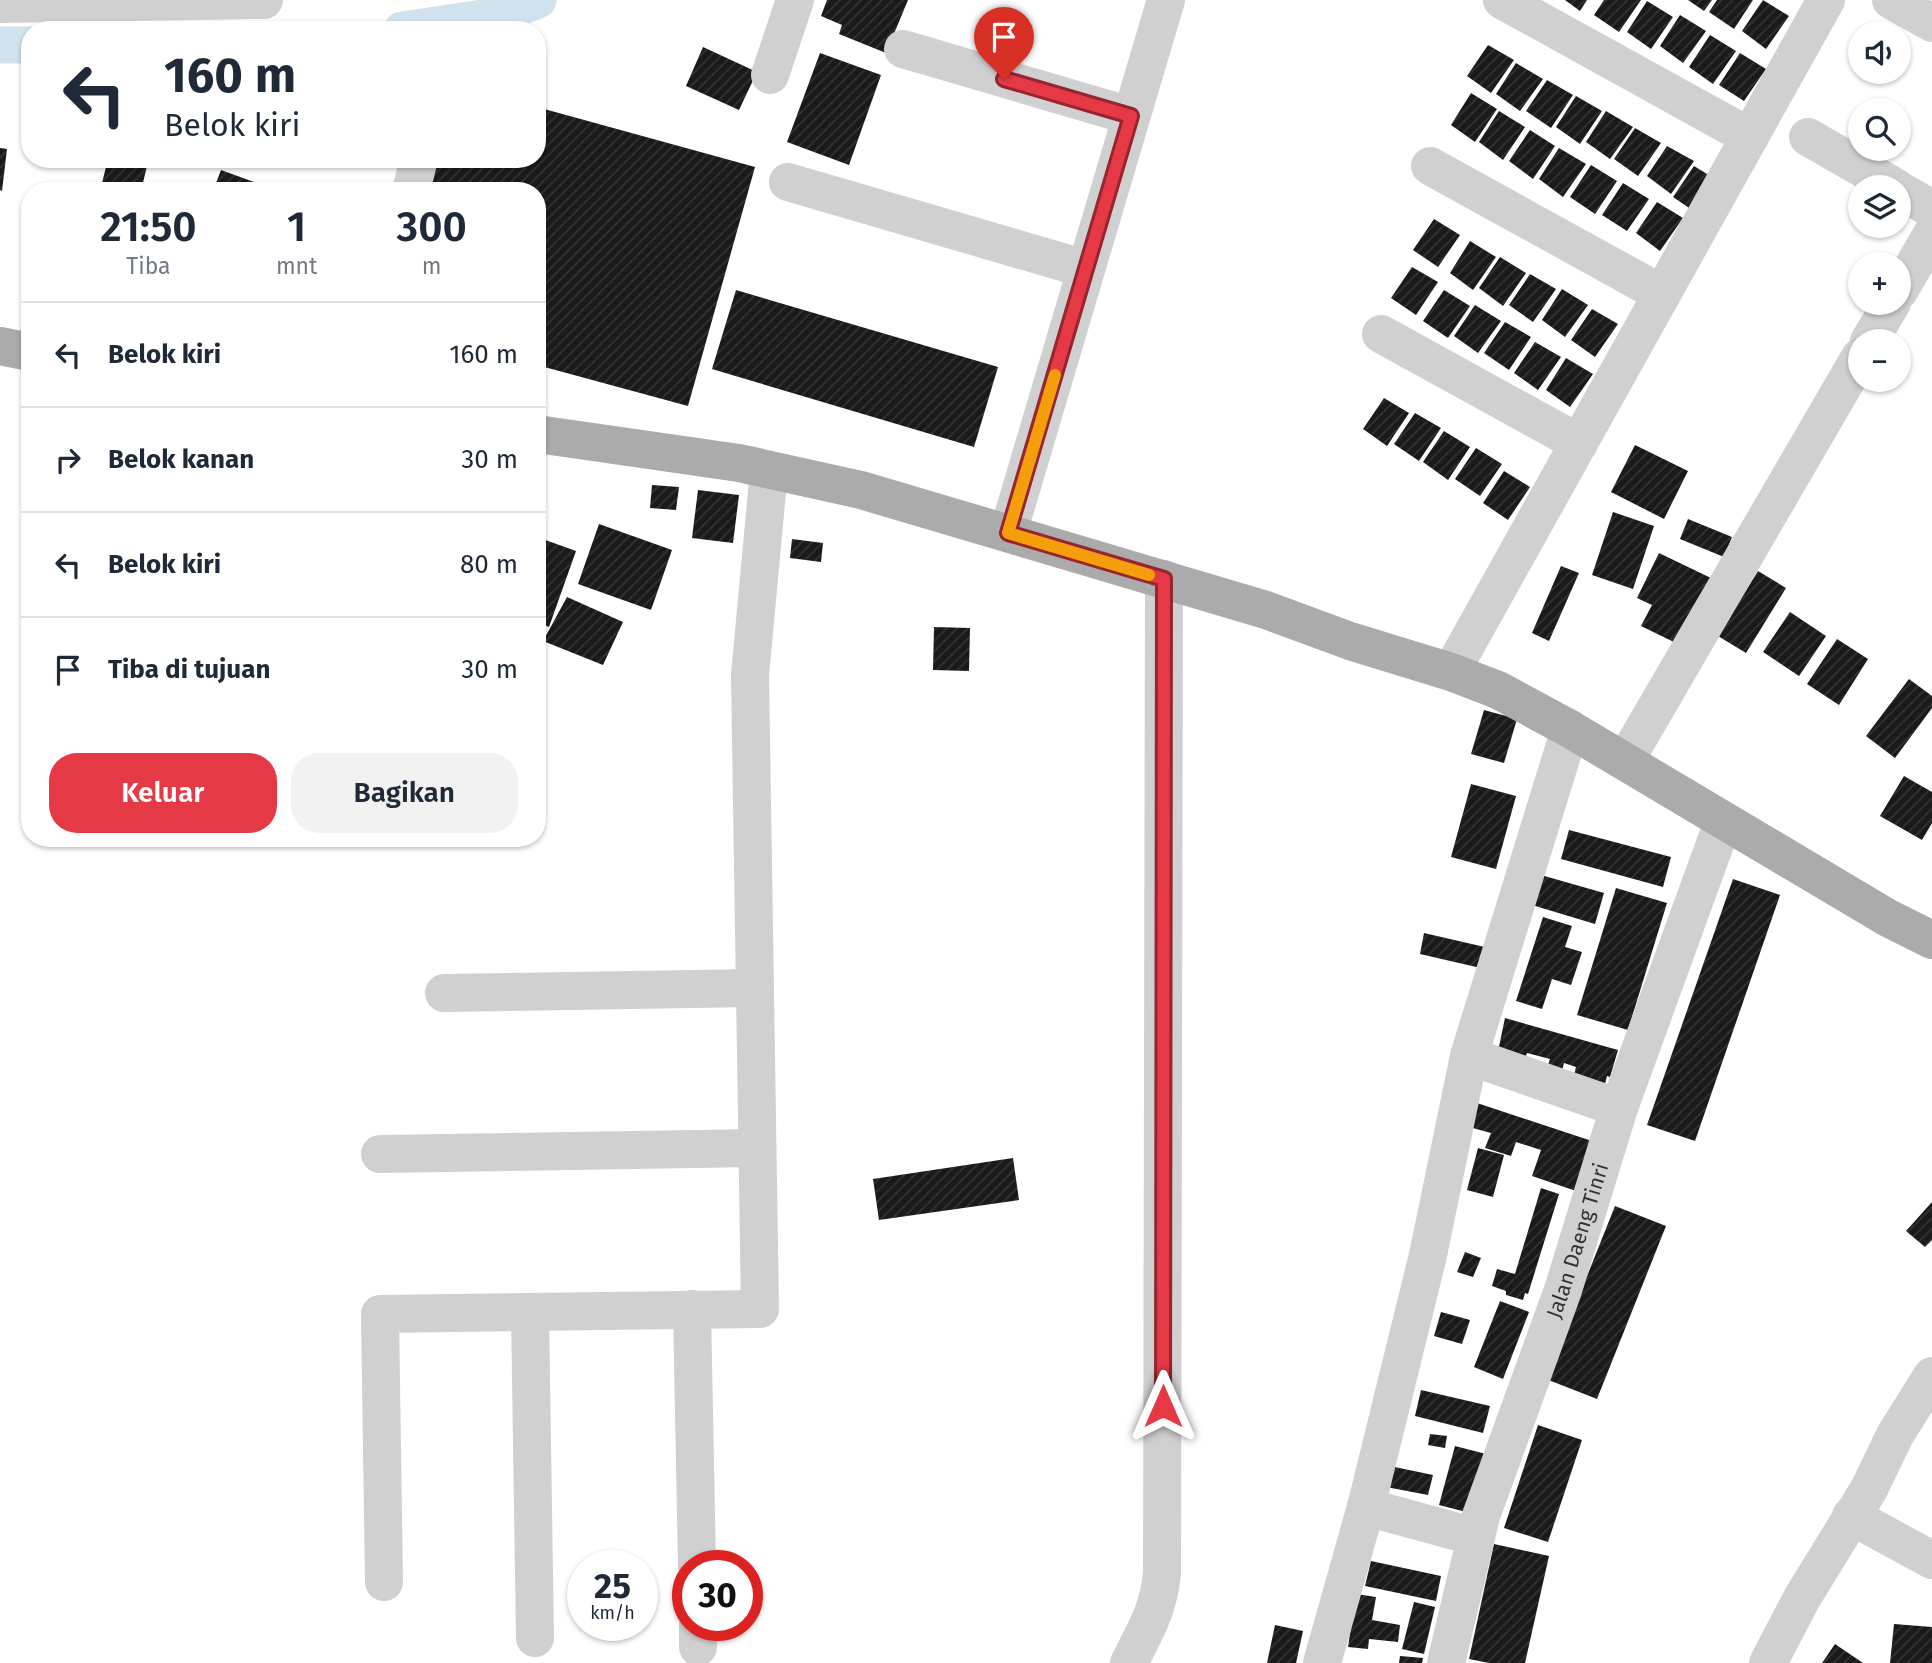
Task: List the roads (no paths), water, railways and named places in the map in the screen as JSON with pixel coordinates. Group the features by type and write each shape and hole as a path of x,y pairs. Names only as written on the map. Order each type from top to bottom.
{"main road":[{"path":"0,346 21,350"},
{"path":"546,435 726,461 861,490 1266,610 1350,641 1451,672 1497,690 1570,729 1723,822 1888,918 1932,940"}],"street":[{"path":"0,4 264,0"},
{"path":"770,75 795,0"},
{"path":"1008,533 1166,0"},
{"path":"1502,0 1750,137"},
{"path":"1451,672 1826,0"},
{"path":"1891,0 1932,23"},
{"path":"903,49 1131,116"},
{"path":"1808,137 1874,175"},
{"path":"1430,166 1662,294"},
{"path":"788,182 1086,270"},
{"path":"1911,196 1932,209"},
{"path":"1911,270 1932,234"},
{"path":"1381,334 1579,443"},
{"path":"1625,761 1848,378"},
{"path":"384,1581 380,1314 760,1309 750,675 769,470"},
{"path":"1129,1663 1153,1619 1162,1573 1164,579"},
{"path":"1322,1663 1366,1507 1428,1255 1469,1056 1570,729"},
{"name":"Jalan Daeng Tinri","path":"1446,1663 1481,1516 1563,1290 1619,1108 1723,822"},
{"path":"444,993 755,988"},
{"path":"1469,1056 1619,1108"},
{"path":"380,1154 757,1148"},
{"path":"692,1309 697,1550"},
{"path":"530,1312 535,1638"},
{"path":"1769,1663 1802,1598 1868,1489 1895,1435 1932,1376"},
{"path":"1366,1507 1476,1537"},
{"path":"1852,1516 1932,1560"}],"waterway":[{"path":"463,21 497,16 538,0"},
{"path":"0,45 21,45"}]}
